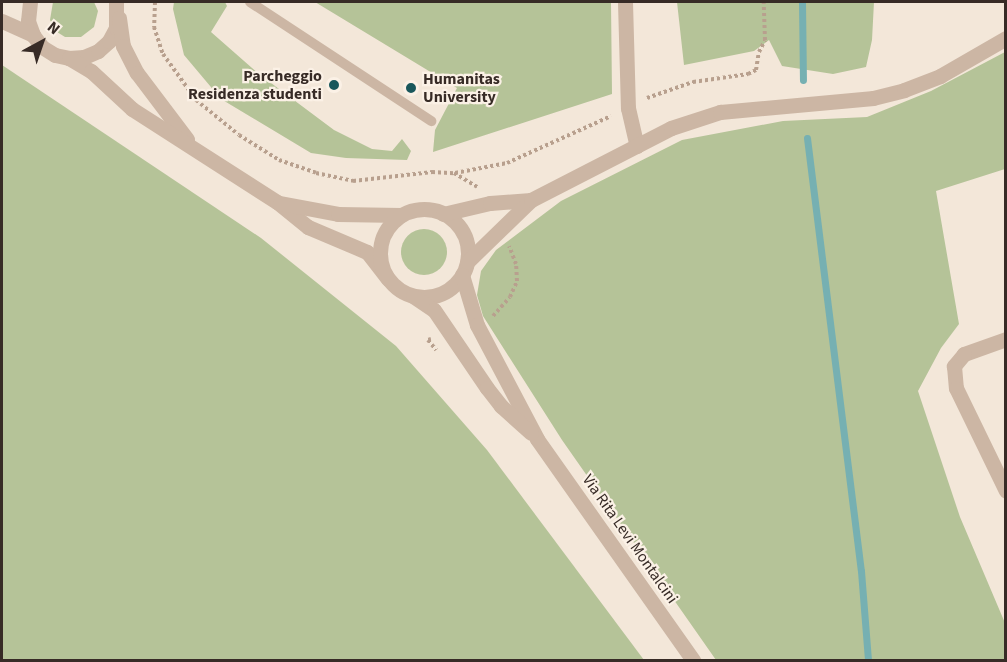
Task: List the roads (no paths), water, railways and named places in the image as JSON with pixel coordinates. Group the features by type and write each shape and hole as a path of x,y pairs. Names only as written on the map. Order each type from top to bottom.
{"street":[{"path":"30,2 28,21 33,35"},
{"path":"625,2 628,108 637,146"},
{"name":"Via Rita Levi Montalcini","path":"69,58 84,57 98,51 109,41 116,28 117,7"},
{"name":"Via Rita Levi Montalcini","path":"117,7 123,46 137,73 153,98 195,148"},
{"name":"Via Rita Levi Montalcini","path":"2,21 33,35 49,51 69,58 91,71 132,109 277,202 308,227 367,252 398,289 434,310 463,355 501,406 537,440"},
{"path":"411,295 426,297 440,294 452,286 464,268 531,200 671,128 720,112 873,98 904,90 940,76 1005,38"},
{"path":"442,213 490,203 531,200"},
{"name":"Via Rita Levi Montalcini","path":"277,202 339,214 401,215 421,210 442,213 454,222 463,234 467,247 464,268 477,325 537,440 693,660"},
{"path":"388,279 381,266 382,237 401,215"},
{"path":"1005,339 964,354 954,366 956,388 1005,491"}],"lane":[{"path":"250,2 431,121"}],"waterway":[{"path":"802,2 803,80"},
{"path":"807,138 861,571 868,660"}],"place":[{"name":"Parcheggio Residenza studenti","path":"334,85"},
{"name":"Humanitas University","path":"411,88"}]}
